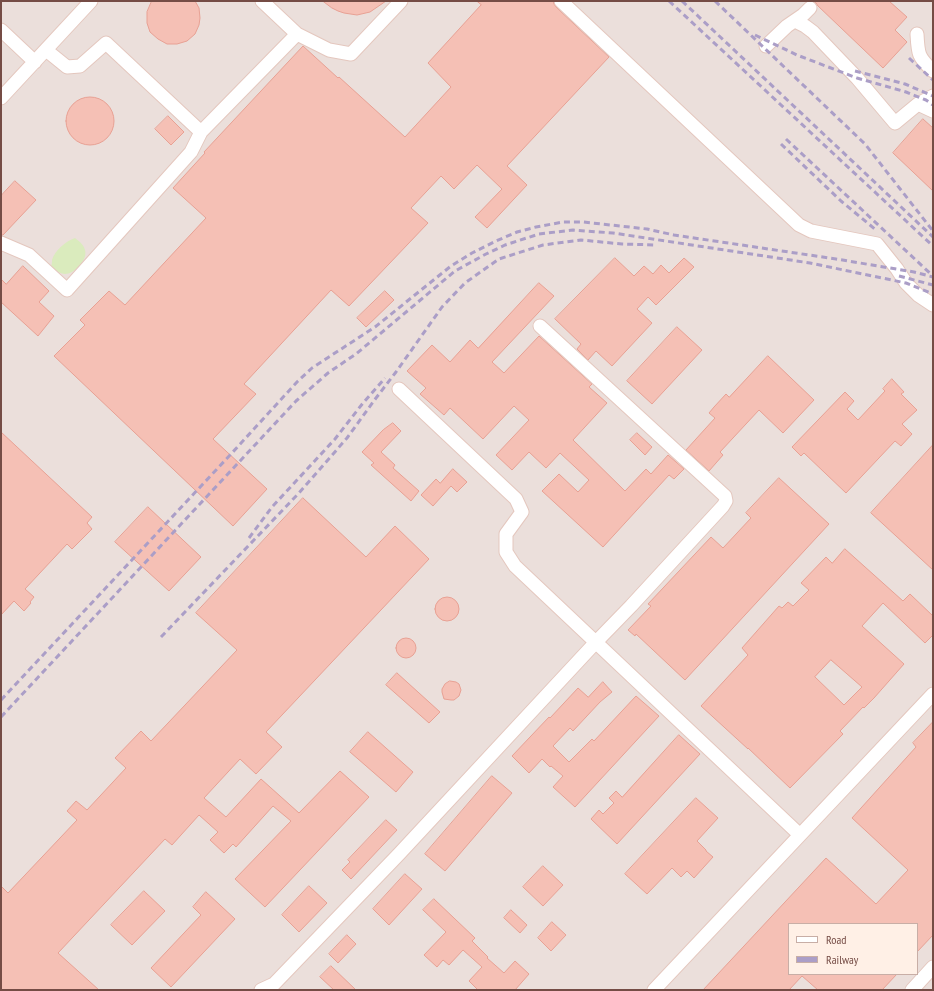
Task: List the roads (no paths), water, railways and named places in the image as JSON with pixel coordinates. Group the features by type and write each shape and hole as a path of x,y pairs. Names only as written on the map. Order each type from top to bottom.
{"lane":[{"path":"1,98 91,1"},
{"path":"262,1 297,34 329,50 351,54 401,1"},
{"path":"561,1 799,225 812,231 877,244 906,284 918,295 933,305"},
{"path":"766,46 787,26 810,8"},
{"path":"795,21 813,32 857,78 895,122 918,104 933,96"},
{"path":"1,30 35,62"},
{"path":"1,243 29,255 67,290 191,152 201,132 297,34"},
{"path":"917,34 918,52 921,58 933,71"},
{"path":"46,50 67,67 80,66 106,43 201,132"},
{"path":"918,104 933,111"},
{"path":"261,990 274,984 399,854 631,606 726,501 725,496 540,326"},
{"path":"400,389 516,499 522,512 506,534 506,552 515,566 800,835"},
{"path":"654,990 933,694"},
{"path":"912,990 933,967"}],"railway":[{"path":"669,1 933,246"},
{"path":"682,1 933,237"},
{"path":"715,1 865,144 933,231"},
{"path":"755,35 797,55 857,78 906,92 926,100 933,105"},
{"path":"909,58 933,80"},
{"path":"855,71 905,84 933,96"},
{"path":"786,139 933,276"},
{"path":"781,144 841,201 876,230"},
{"path":"1,700 297,382 312,368 375,327 451,266 496,241 517,232 536,227 563,222 583,222 647,229 674,235 914,272 933,277"},
{"path":"1,717 296,401 328,373 356,354 455,271 505,245 539,234 573,230 613,233 810,263 906,283 933,294"},
{"path":"161,637 299,493 347,438 442,307 465,283 499,259 543,245 581,240 622,244 657,245"},
{"path":"899,276 933,285"},
{"path":"249,538 272,507 335,439 385,378"}]}
